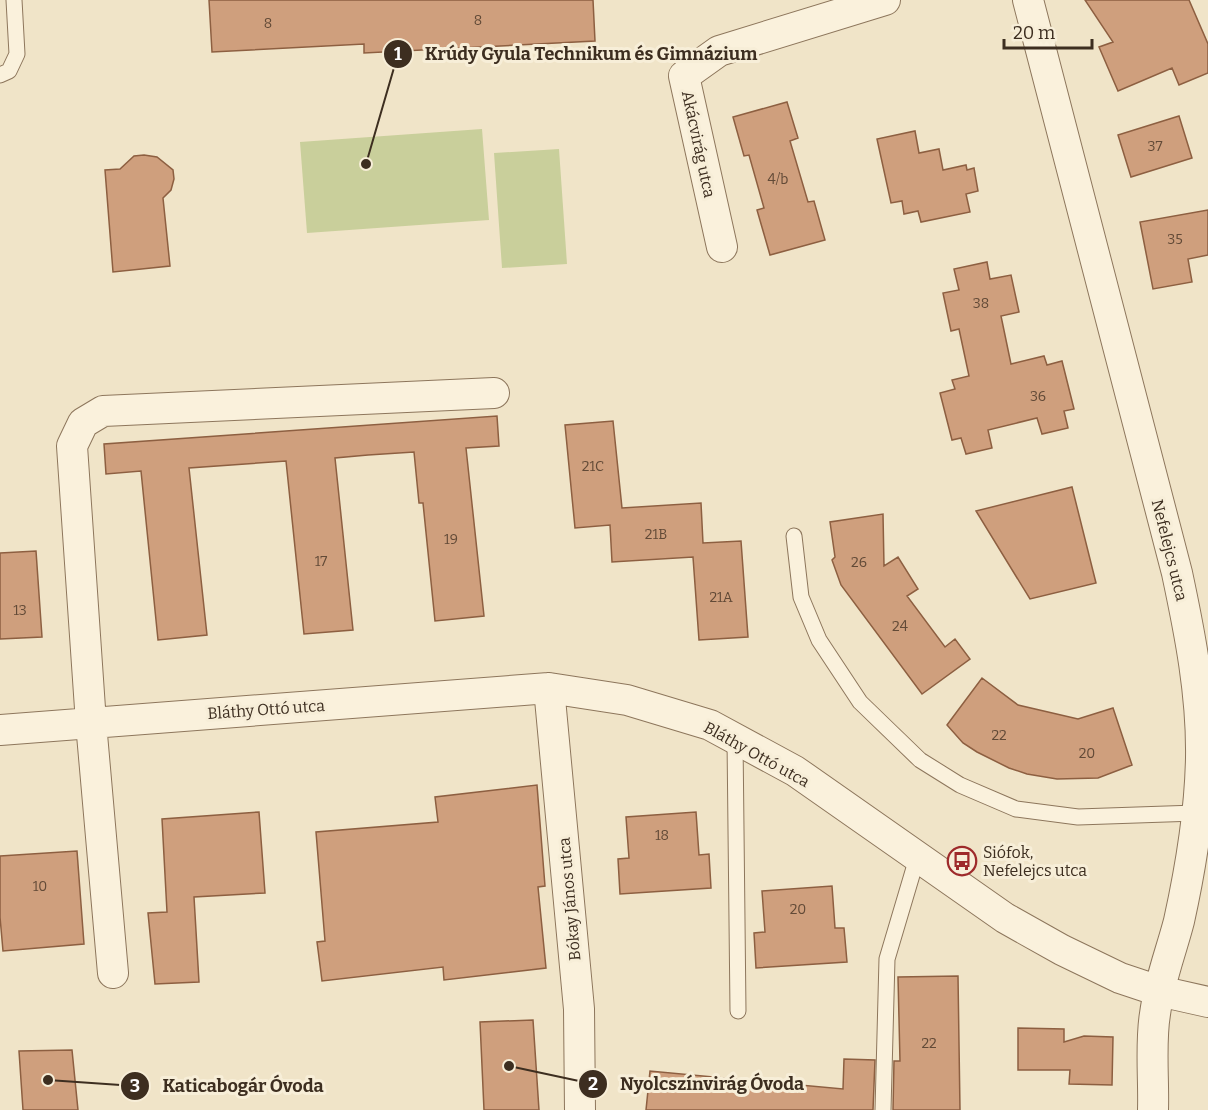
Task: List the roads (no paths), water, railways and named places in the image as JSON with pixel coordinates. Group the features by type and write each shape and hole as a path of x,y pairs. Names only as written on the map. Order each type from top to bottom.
{"street":[{"name":"Akácvirág utca","path":"722,247 684,76 719,51 885,0"},
{"name":"Nefelejcs utca","path":"1028,0 1177,573 1192,644 1200,702 1201,759 1187,879 1179,922 1154,1017 1153,1110"},
{"path":"113,973 91,723 72,446 83,423 103,411 494,393"},
{"name":"Bláthy Ottó utca","path":"0,730 549,688 627,700 710,725 795,771 1005,918 1062,950 1120,978 1159,991 1208,1002"},
{"name":"Bókay János utca","path":"549,688 579,1009 580,1110"}],"lane":[{"path":"0,75 9,71 17,54 14,0"},
{"path":"794,536 801,597 819,640 860,702 920,760 960,785 1016,809 1078,817 1196,813"},
{"path":"735,739 738,1011"},
{"path":"883,1110 887,959 917,858"}],"place":[{"name":"Krúdy Gyula Technikum és Gimnázium","path":"366,164"},
{"name":"Siófok, Nefelejcs utca","path":"962,861"},
{"name":"Nyolcszínvirág Óvoda","path":"509,1066"},
{"name":"Katicabogár Óvoda","path":"48,1080"}]}
